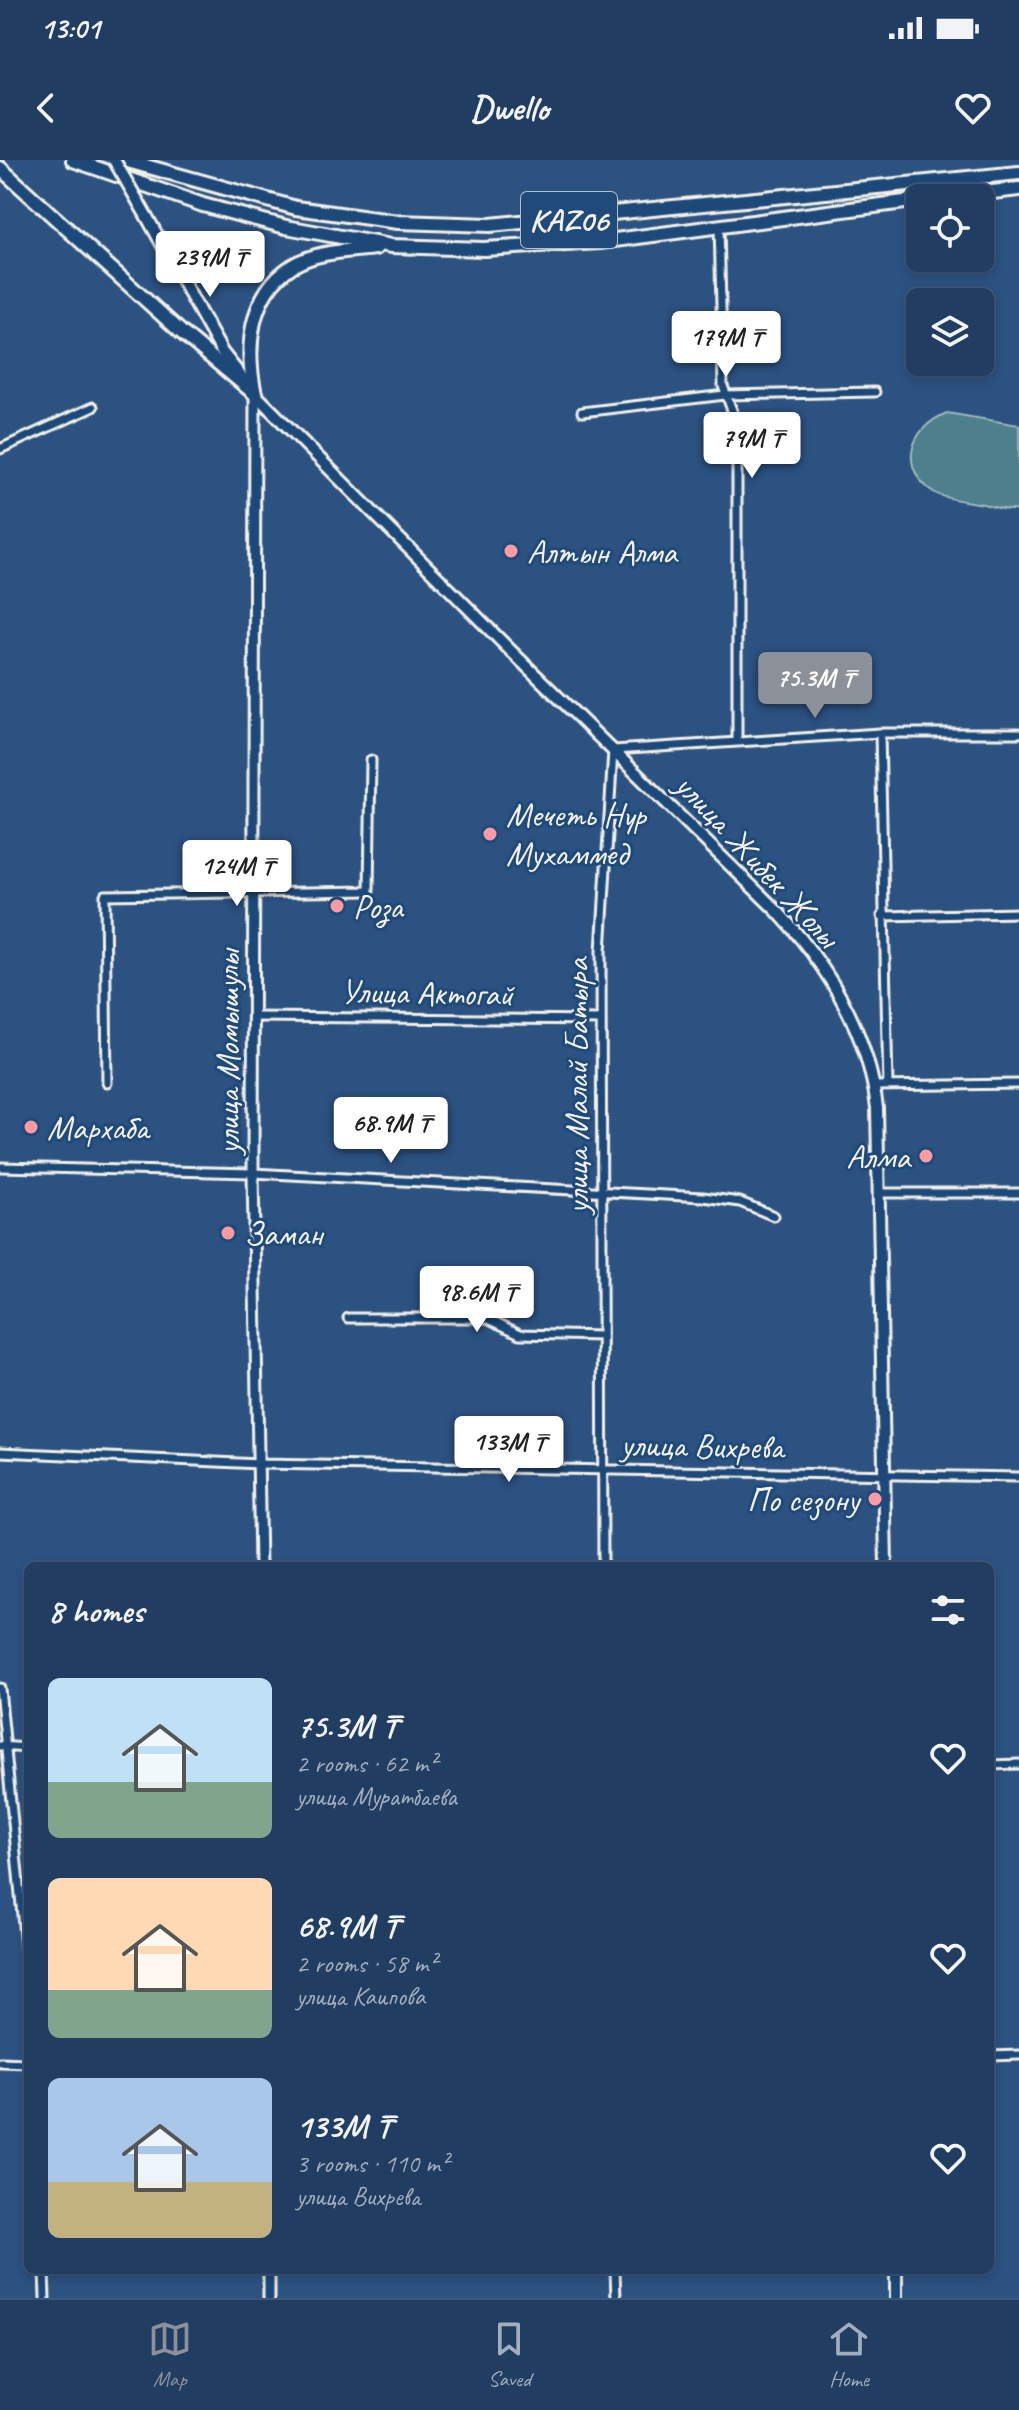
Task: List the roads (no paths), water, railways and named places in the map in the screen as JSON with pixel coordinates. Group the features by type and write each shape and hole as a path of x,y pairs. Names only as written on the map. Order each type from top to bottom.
{"highway":[{"name":"KAZ06","path":"73,160 217,209 286,227 391,246 484,249 600,242 906,202"},
{"name":"KAZ06","path":"124,160 296,208 398,222 490,225 1019,173"},
{"path":"0,168 255,394"},
{"path":"994,192 1019,189"},
{"path":"255,394 247,360 252,326 267,291 292,266 324,254 391,246"}],"main road":[{"name":"улица Жибек Жолы","path":"114,160 222,352 255,394 808,943 854,1022 869,1058 875,1086 880,1193 886,1562"},
{"path":"896,2274 896,2298"}],"street":[{"path":"719,225 725,395 737,424 737,739"},
{"path":"582,412 725,395 875,392"},
{"name":"улица Момышулы","path":"255,394 253,1173 260,1562"},
{"path":"0,449 93,407"},
{"path":"613,750 737,739 880,733 1019,733"},
{"path":"880,733 888,1086"},
{"name":"улица Малай Батыра","path":"603,1562 601,1020 605,856 613,750"},
{"path":"107,1083 105,895 369,891 371,760"},
{"path":"882,916 1019,913"},
{"name":"Улица Актогай","path":"253,1017 601,1020"},
{"path":"875,1086 1019,1084"},
{"path":"0,1167 253,1173 602,1192 740,1202 774,1216"},
{"path":"880,1193 1019,1193"},
{"path":"348,1318 487,1318 520,1334 602,1336"},
{"name":"улица Вихрева","path":"0,1452 260,1464 1019,1477"},
{"path":"0,1688 3,1746 24,1941"},
{"path":"3,1746 24,1748"},
{"path":"994,1765 1019,1764"},
{"path":"994,2056 1019,2055"},
{"path":"0,2062 24,2063"},
{"path":"44,2274 45,2298"},
{"path":"269,2274 269,2298"},
{"path":"615,2274 616,2298"}],"place":[{"name":"Алтын Алма","path":"511,551"},
{"name":"Мечеть Нур Мухаммед","path":"490,834"},
{"name":"Роза","path":"337,906"},
{"name":"Мархаба","path":"31,1127"},
{"name":"Алма","path":"926,1156"},
{"name":"Заман","path":"228,1233"},
{"name":"По сезону","path":"875,1499"}]}
